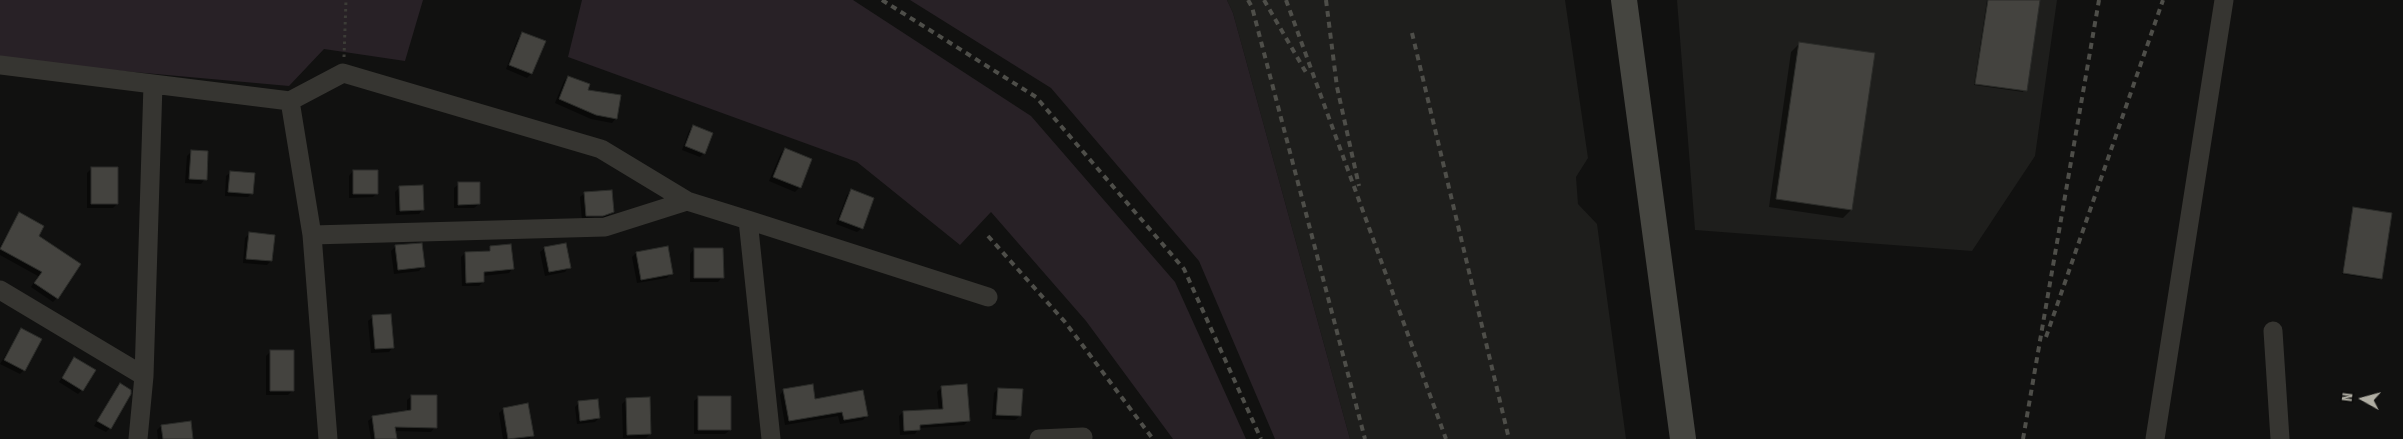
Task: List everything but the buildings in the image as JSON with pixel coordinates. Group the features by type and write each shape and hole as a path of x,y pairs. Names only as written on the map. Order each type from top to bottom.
{"street":[{"path":"1624,0 1683,439"},
{"path":"2155,439 2224,0"},
{"path":"0,65 290,101 343,73 601,149 687,201 988,297"},
{"path":"138,439 144,376 153,84"},
{"path":"290,101 312,235 328,439"},
{"path":"312,235 605,227 687,201"},
{"path":"748,220 771,439"},
{"path":"0,290 144,376"},
{"path":"2273,331 2280,439"},
{"path":"1039,439 1083,437"}],"path":[{"path":"343,73 346,0"}],"shaded area":[{"path":"0,0 423,0 405,61 324,49 289,86 0,60"},
{"path":"582,0 853,0 1031,116 1175,282 1246,439 1173,439 1086,321 991,212 960,245 857,162 568,57"},
{"path":"910,0 1227,0 1233,13 1350,439 1275,439 1199,261 1051,88"},
{"path":"1227,0 1565,0 1588,158 1576,177 1578,204 1597,224 1626,439 1350,439 1233,13"},
{"path":"1677,0 2057,0 2035,156 1972,251 1695,230"}],"railway":[{"path":"882,0 1036,97 1184,269 1261,439"},
{"path":"1248,0 1252,7 1365,439"},
{"path":"1264,0 1308,76"},
{"path":"1286,0 1446,439"},
{"path":"1326,0 1337,87 1359,186"},
{"path":"2023,439 2099,0"},
{"path":"2046,337 2163,0"},
{"path":"1412,33 1509,439"},
{"path":"988,236 1065,322 1153,439"}]}
